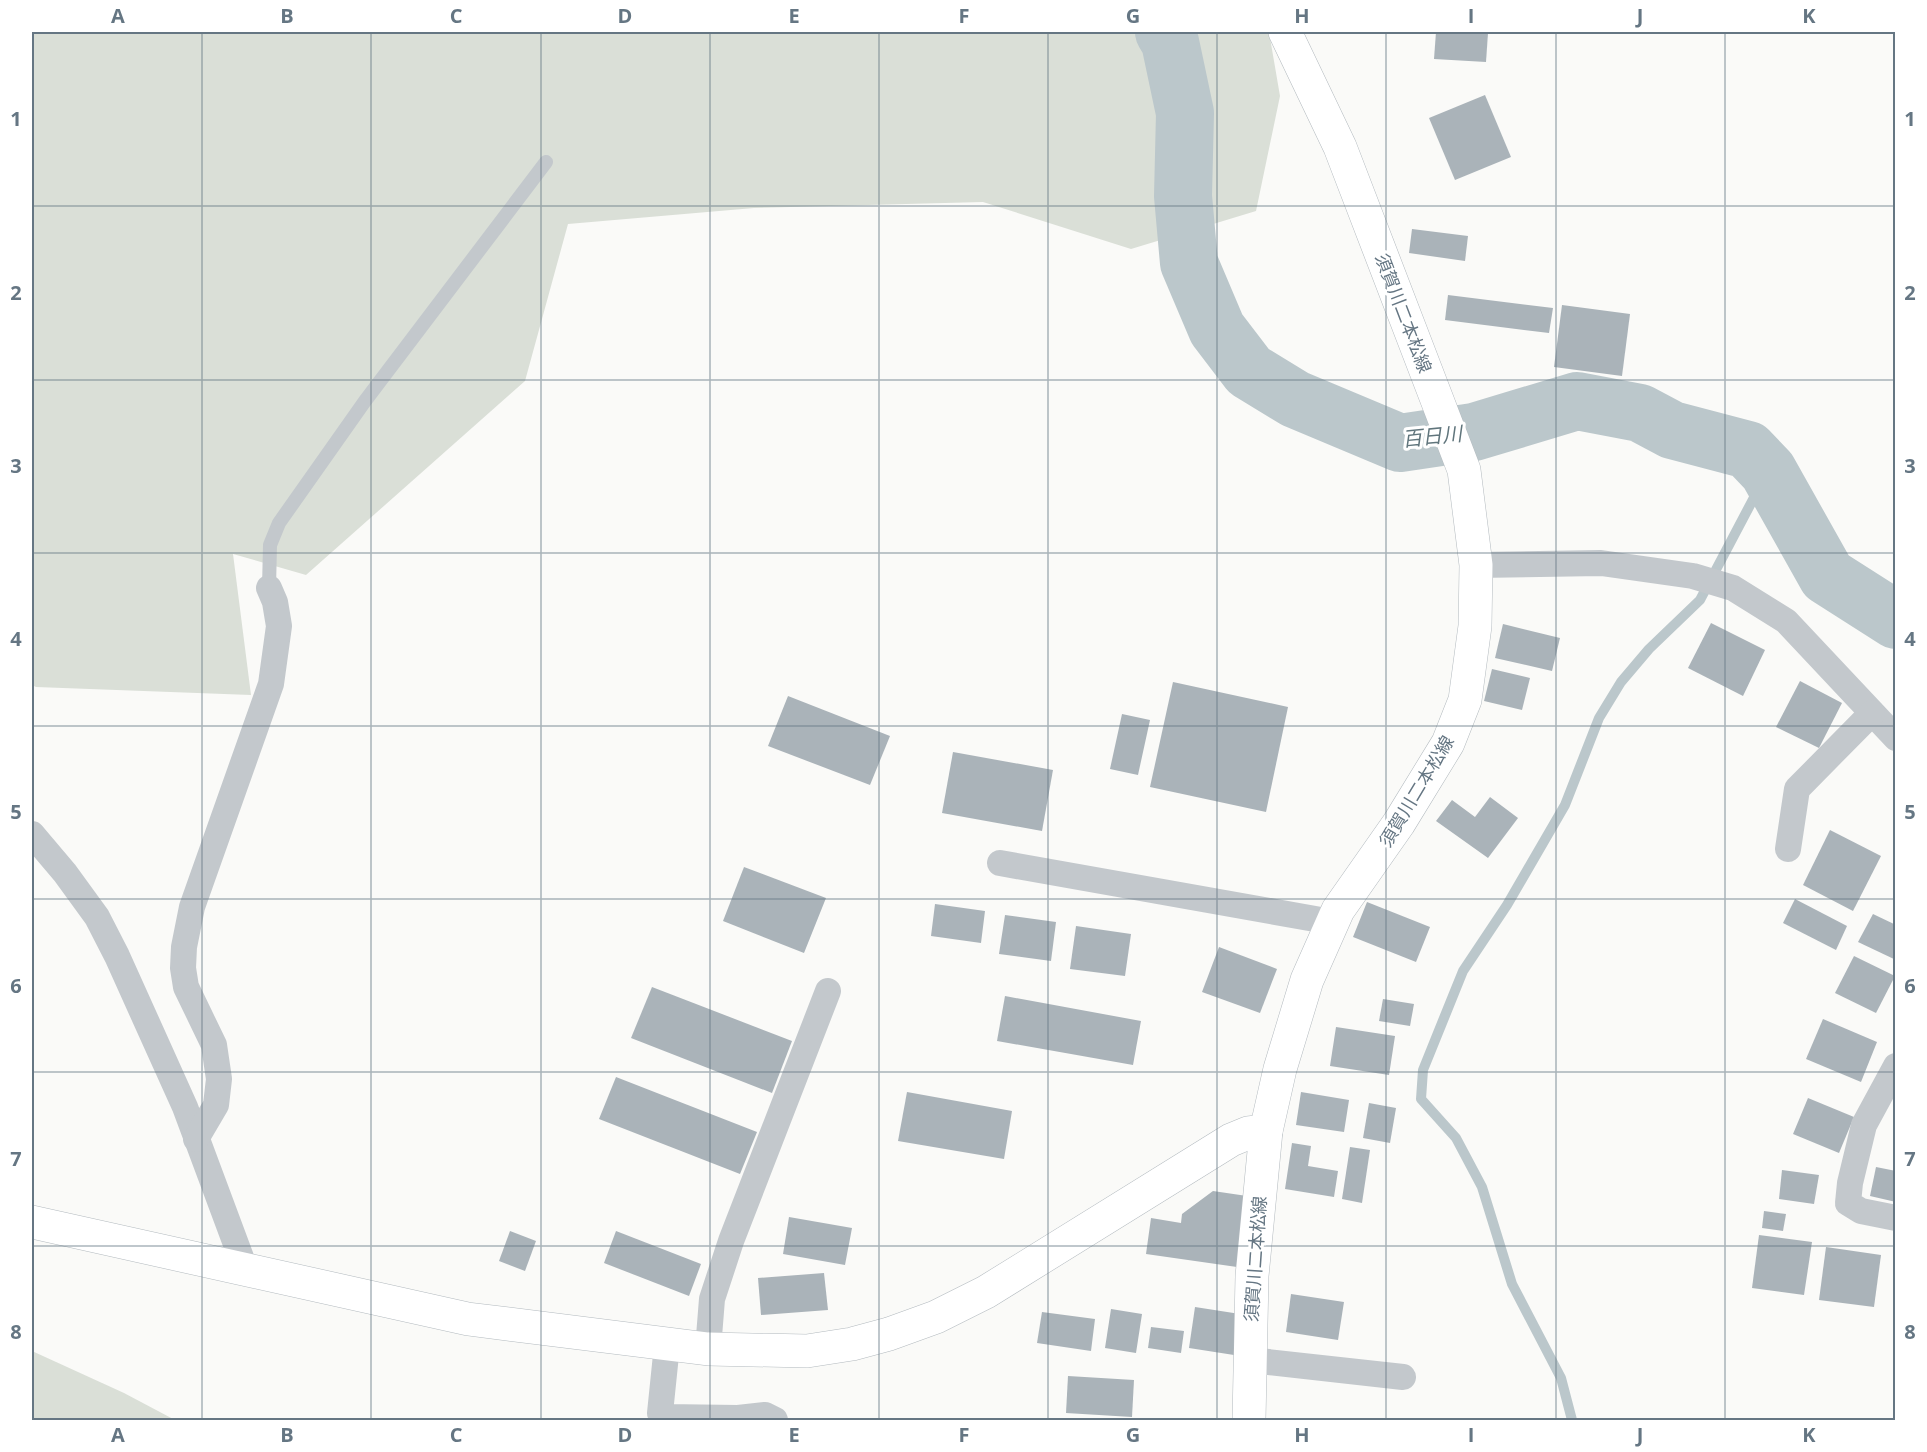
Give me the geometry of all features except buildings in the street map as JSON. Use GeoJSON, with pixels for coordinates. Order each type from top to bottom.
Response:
{"type":"FeatureCollection","features":[{"type":"Feature","properties":{"kind":"main road","name":"須賀川二本松線"},"geometry":{"type":"LineString","coordinates":[[1249,1420],[1252,1276],[1266,1131],[1280,1069],[1307,980],[1338,910],[1399,823],[1442,753],[1466,700],[1475,627],[1476,565],[1464,470],[1340,147],[1285,32]]}},
{"type":"Feature","properties":{"kind":"main road"},"geometry":{"type":"LineString","coordinates":[[32,1222],[468,1319],[708,1349],[761,1351],[818,1349],[871,1339],[936,1317],[986,1292],[1231,1140],[1248,1133],[1266,1131]]}},
{"type":"Feature","properties":{"kind":"street"},"geometry":{"type":"LineString","coordinates":[[1476,565],[1601,563],[1692,576],[1733,588],[1786,621],[1896,738]]}},
{"type":"Feature","properties":{"kind":"street"},"geometry":{"type":"LineString","coordinates":[[196,1139],[216,1105],[219,1079],[214,1045],[186,987],[183,968],[184,947],[192,907],[271,684],[279,626],[275,602],[269,588]]}},
{"type":"Feature","properties":{"kind":"street"},"geometry":{"type":"LineString","coordinates":[[1788,849],[1797,789],[1872,713]]}},
{"type":"Feature","properties":{"kind":"street"},"geometry":{"type":"LineString","coordinates":[[32,834],[65,873],[97,917],[122,967],[184,1107],[246,1270]]}},
{"type":"Feature","properties":{"kind":"street"},"geometry":{"type":"LineString","coordinates":[[1000,863],[1332,922]]}},
{"type":"Feature","properties":{"kind":"street"},"geometry":{"type":"LineString","coordinates":[[708,1349],[712,1299],[731,1241],[828,991]]}},
{"type":"Feature","properties":{"kind":"street"},"geometry":{"type":"LineString","coordinates":[[1896,1065],[1864,1125],[1850,1182],[1848,1203],[1861,1210],[1896,1218]]}},
{"type":"Feature","properties":{"kind":"street"},"geometry":{"type":"LineString","coordinates":[[667,1345],[660,1413],[665,1417],[738,1418],[765,1415],[775,1420]]}},
{"type":"Feature","properties":{"kind":"street"},"geometry":{"type":"LineString","coordinates":[[1250,1360],[1403,1377]]}},
{"type":"Feature","properties":{"kind":"lane"},"geometry":{"type":"LineString","coordinates":[[269,588],[270,545],[279,523],[365,401],[546,162]]}},
{"type":"Feature","properties":{"kind":"shaded area"},"geometry":{"type":"Polygon","coordinates":[[[32,32],[1269,32],[1280,96],[1256,211],[1131,249],[983,202],[754,208],[568,224],[525,381],[306,575],[233,554],[251,695],[36,687],[32,685],[32,32]]]}},
{"type":"Feature","properties":{"kind":"shaded area"},"geometry":{"type":"Polygon","coordinates":[[[32,1351],[124,1393],[175,1420],[32,1420],[32,1351]]]}},
{"type":"Feature","properties":{"kind":"waterway","name":"百日川"},"geometry":{"type":"LineString","coordinates":[[1164,32],[1170,42],[1185,113],[1183,196],[1189,263],[1217,329],[1249,371],[1295,399],[1400,443],[1474,432],[1577,401],[1640,413],[1672,430],[1748,450],[1768,471],[1827,576],[1896,620]]}},
{"type":"Feature","properties":{"kind":"waterway"},"geometry":{"type":"LineString","coordinates":[[1572,1420],[1561,1378],[1512,1284],[1482,1187],[1456,1138],[1421,1099],[1423,1070],[1463,971],[1507,905],[1565,805],[1599,718],[1621,682],[1649,649],[1700,600],[1768,471]]}}]}
